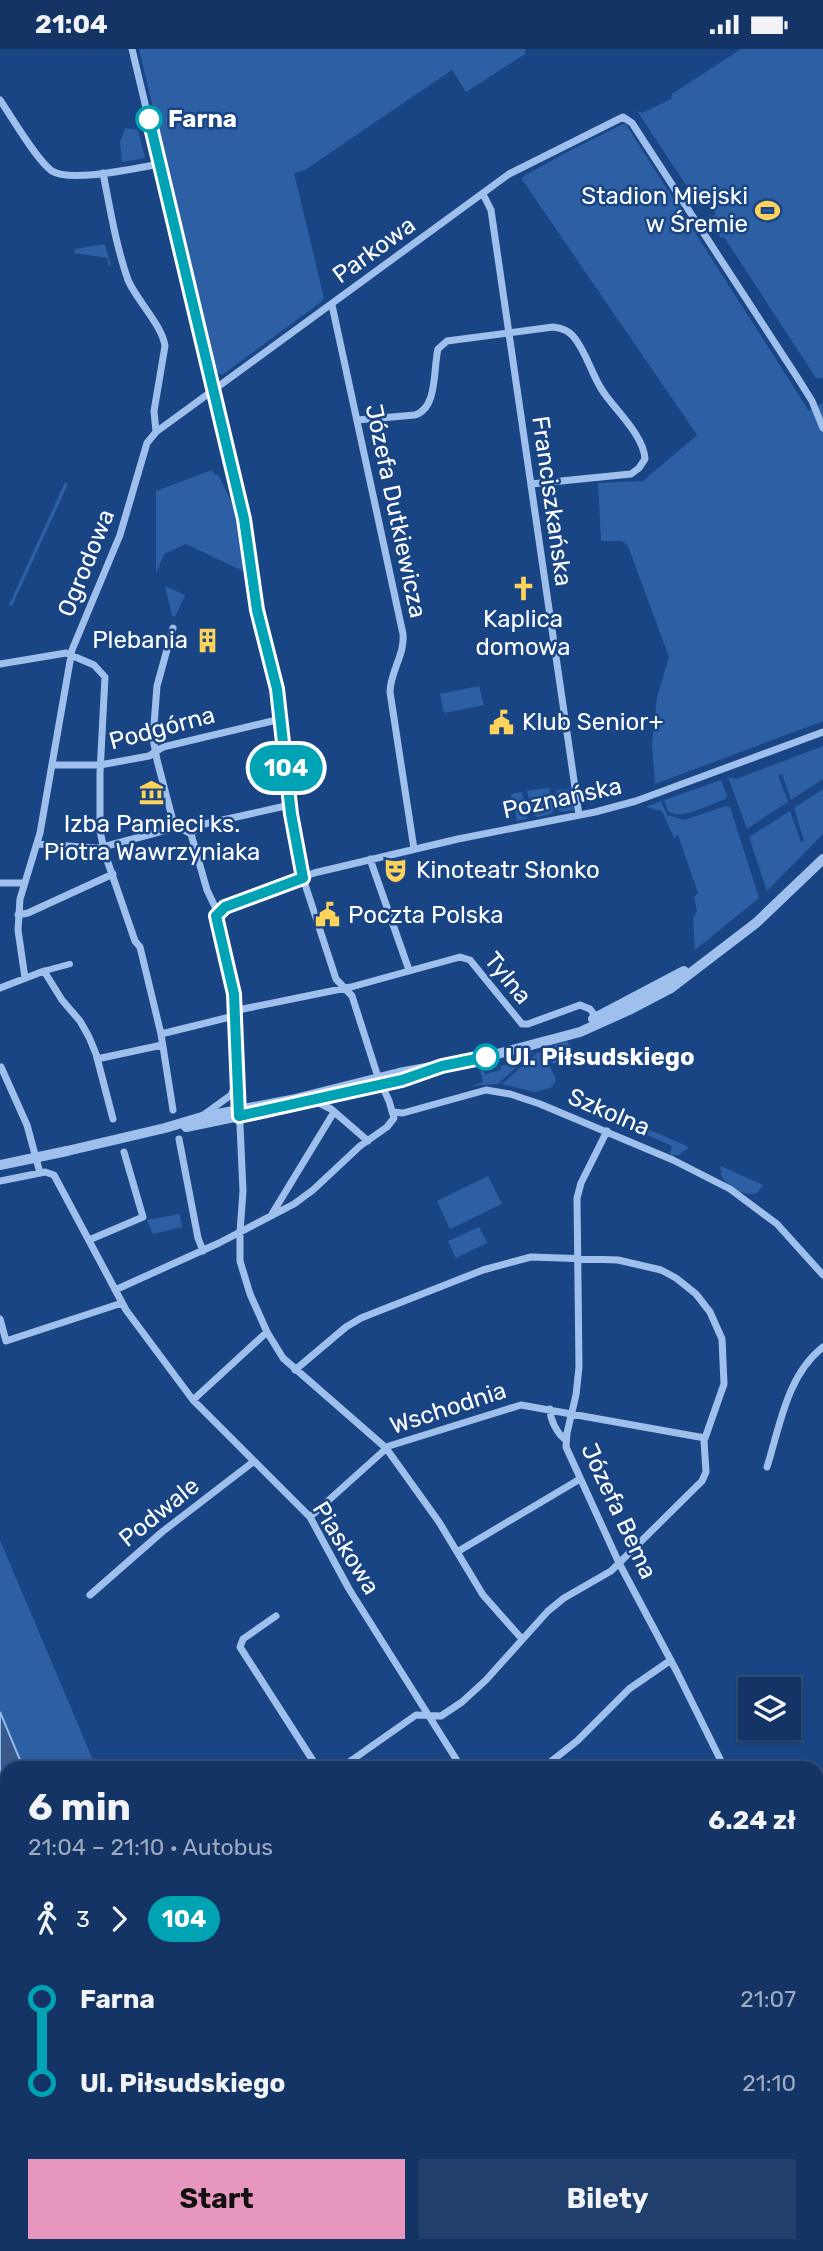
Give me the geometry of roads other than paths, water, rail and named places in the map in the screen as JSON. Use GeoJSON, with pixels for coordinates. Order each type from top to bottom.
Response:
{"type":"FeatureCollection","features":[{"type":"Feature","properties":{"kind":"street"},"geometry":{"type":"LineString","coordinates":[[115,1290],[203,1251],[308,1194],[390,1125],[394,1118],[379,1082],[352,996],[336,979],[303,878],[290,804],[276,684],[257,610],[244,519],[132,49]]}},
{"type":"Feature","properties":{"kind":"street"},"geometry":{"type":"LineString","coordinates":[[0,100],[51,170],[62,174],[103,173],[159,163]]}},
{"type":"Feature","properties":{"kind":"street","name":"Parkowa"},"geometry":{"type":"LineString","coordinates":[[156,432],[527,163],[617,118],[626,117],[797,377],[812,401],[823,428]]}},
{"type":"Feature","properties":{"kind":"street","name":"Ogrodowa"},"geometry":{"type":"LineString","coordinates":[[25,978],[18,915],[24,883],[37,844],[71,654],[120,535],[148,443],[156,432],[154,416],[165,343],[128,278],[103,173]]}},
{"type":"Feature","properties":{"kind":"street","name":"Franciszkańska"},"geometry":{"type":"LineString","coordinates":[[483,194],[490,206],[579,815]]}},
{"type":"Feature","properties":{"kind":"street","name":"Józefa Dutkiewicza"},"geometry":{"type":"LineString","coordinates":[[332,305],[403,634],[402,649],[391,680],[390,692],[414,849]]}},
{"type":"Feature","properties":{"kind":"street"},"geometry":{"type":"LineString","coordinates":[[357,420],[421,414],[429,403],[440,345],[450,341],[553,327],[570,333],[601,389],[618,409],[644,452],[642,465],[631,474],[531,484]]}},
{"type":"Feature","properties":{"kind":"street"},"geometry":{"type":"LineString","coordinates":[[173,628],[156,691],[153,732],[155,752],[173,821],[191,834],[207,890],[218,913],[216,922],[234,994],[243,1191],[240,1232],[243,1277],[279,1353],[386,1448],[439,1522],[484,1595],[522,1639]]}},
{"type":"Feature","properties":{"kind":"street"},"geometry":{"type":"LineString","coordinates":[[0,664],[63,653],[71,654],[97,668],[106,679],[99,812],[103,847],[135,941],[140,947],[161,1034],[173,1110]]}},
{"type":"Feature","properties":{"kind":"street","name":"Podgórna"},"geometry":{"type":"LineString","coordinates":[[52,765],[100,765],[149,755],[163,747],[221,731],[281,719]]}},
{"type":"Feature","properties":{"kind":"street","name":"Poznańska"},"geometry":{"type":"LineString","coordinates":[[218,913],[225,907],[314,873],[636,801],[823,732]]}},
{"type":"Feature","properties":{"kind":"street"},"geometry":{"type":"LineString","coordinates":[[191,834],[200,825],[290,804]]}},
{"type":"Feature","properties":{"kind":"street"},"geometry":{"type":"LineString","coordinates":[[37,844],[94,849],[178,827]]}},
{"type":"Feature","properties":{"kind":"street"},"geometry":{"type":"LineString","coordinates":[[370,859],[409,970]]}},
{"type":"Feature","properties":{"kind":"street"},"geometry":{"type":"LineString","coordinates":[[0,1165],[165,1128],[202,1117],[313,1100],[580,1032],[671,988],[772,909],[823,859]]}},
{"type":"Feature","properties":{"kind":"street"},"geometry":{"type":"LineString","coordinates":[[18,915],[28,913],[113,874]]}},
{"type":"Feature","properties":{"kind":"street"},"geometry":{"type":"LineString","coordinates":[[0,883],[24,883]]}},
{"type":"Feature","properties":{"kind":"street"},"geometry":{"type":"LineString","coordinates":[[536,1043],[596,1017],[723,949]]}},
{"type":"Feature","properties":{"kind":"street","name":"Tylna"},"geometry":{"type":"LineString","coordinates":[[161,1034],[235,1015],[243,1009],[344,988],[451,958],[464,957],[470,960],[522,1024],[580,1005],[590,1009],[596,1017]]}},
{"type":"Feature","properties":{"kind":"street"},"geometry":{"type":"LineString","coordinates":[[0,988],[70,964]]}},
{"type":"Feature","properties":{"kind":"street"},"geometry":{"type":"LineString","coordinates":[[44,971],[82,1025],[97,1059],[113,1119]]}},
{"type":"Feature","properties":{"kind":"street"},"geometry":{"type":"LineString","coordinates":[[97,1059],[162,1045]]}},
{"type":"Feature","properties":{"kind":"street"},"geometry":{"type":"LineString","coordinates":[[0,1181],[40,1173],[30,1133],[1,1067]]}},
{"type":"Feature","properties":{"kind":"street"},"geometry":{"type":"LineString","coordinates":[[202,1117],[231,1095],[237,1081]]}},
{"type":"Feature","properties":{"kind":"street"},"geometry":{"type":"LineString","coordinates":[[165,1128],[188,1127],[281,1102],[379,1082]]}},
{"type":"Feature","properties":{"kind":"street","name":"Szkolna"},"geometry":{"type":"LineString","coordinates":[[393,1112],[403,1113],[470,1093],[491,1090],[533,1101],[710,1178],[750,1202],[782,1229],[823,1275]]}},
{"type":"Feature","properties":{"kind":"street"},"geometry":{"type":"LineString","coordinates":[[313,1100],[334,1112],[368,1141]]}},
{"type":"Feature","properties":{"kind":"street"},"geometry":{"type":"LineString","coordinates":[[271,1215],[334,1112]]}},
{"type":"Feature","properties":{"kind":"street","name":"Józefa Bema"},"geometry":{"type":"LineString","coordinates":[[607,1132],[578,1193],[579,1367],[566,1440],[567,1451],[619,1563],[721,1761]]}},
{"type":"Feature","properties":{"kind":"street"},"geometry":{"type":"LineString","coordinates":[[179,1139],[198,1238],[203,1251]]}},
{"type":"Feature","properties":{"kind":"street"},"geometry":{"type":"LineString","coordinates":[[88,1238],[143,1217],[124,1152]]}},
{"type":"Feature","properties":{"kind":"street","name":"Piaskowa"},"geometry":{"type":"LineString","coordinates":[[40,1173],[48,1172],[54,1175],[122,1303],[193,1400],[310,1517],[338,1571],[457,1761]]}},
{"type":"Feature","properties":{"kind":"street"},"geometry":{"type":"LineString","coordinates":[[295,1370],[356,1321],[475,1273],[531,1257],[627,1261],[661,1270],[690,1288],[706,1306],[720,1332],[725,1370],[723,1391],[703,1447],[706,1472],[704,1479],[619,1563],[554,1606],[486,1680],[462,1702],[441,1716],[414,1717],[351,1761]]}},
{"type":"Feature","properties":{"kind":"street"},"geometry":{"type":"LineString","coordinates":[[0,1319],[6,1342],[122,1303]]}},
{"type":"Feature","properties":{"kind":"street"},"geometry":{"type":"LineString","coordinates":[[193,1400],[267,1332]]}},
{"type":"Feature","properties":{"kind":"street"},"geometry":{"type":"LineString","coordinates":[[767,1467],[794,1382],[810,1358],[823,1347]]}},
{"type":"Feature","properties":{"kind":"street","name":"Wschodnia"},"geometry":{"type":"LineString","coordinates":[[310,1517],[386,1448],[411,1437],[517,1406],[550,1409],[705,1438]]}},
{"type":"Feature","properties":{"kind":"street"},"geometry":{"type":"LineString","coordinates":[[550,1409],[554,1424],[566,1440]]}},
{"type":"Feature","properties":{"kind":"street","name":"Podwale"},"geometry":{"type":"LineString","coordinates":[[90,1595],[170,1525],[253,1462]]}},
{"type":"Feature","properties":{"kind":"street"},"geometry":{"type":"LineString","coordinates":[[457,1552],[580,1479]]}},
{"type":"Feature","properties":{"kind":"street"},"geometry":{"type":"LineString","coordinates":[[276,1616],[243,1639],[240,1647],[313,1761]]}},
{"type":"Feature","properties":{"kind":"street"},"geometry":{"type":"LineString","coordinates":[[552,1761],[577,1741],[629,1689],[671,1660]]}},
{"type":"Feature","properties":{"kind":"place","name":"Farna"},"geometry":{"type":"Point","coordinates":[149,119]}},
{"type":"Feature","properties":{"kind":"place","name":"Stadion Miejski w Śremie"},"geometry":{"type":"Point","coordinates":[768,210]}},
{"type":"Feature","properties":{"kind":"place","name":"Kaplica domowa"},"geometry":{"type":"Point","coordinates":[523,588]}},
{"type":"Feature","properties":{"kind":"place","name":"Plebania"},"geometry":{"type":"Point","coordinates":[208,640]}},
{"type":"Feature","properties":{"kind":"place","name":"Klub Senior+"},"geometry":{"type":"Point","coordinates":[502,722]}},
{"type":"Feature","properties":{"kind":"place","name":"Izba Pamieci ks. Piotra Wawrzyniaka"},"geometry":{"type":"Point","coordinates":[152,793]}},
{"type":"Feature","properties":{"kind":"place","name":"Kinoteatr Słonko"},"geometry":{"type":"Point","coordinates":[396,870]}},
{"type":"Feature","properties":{"kind":"place","name":"Poczta Polska"},"geometry":{"type":"Point","coordinates":[328,915]}},
{"type":"Feature","properties":{"kind":"place","name":"Ul. Piłsudskiego"},"geometry":{"type":"Point","coordinates":[486,1057]}}]}
